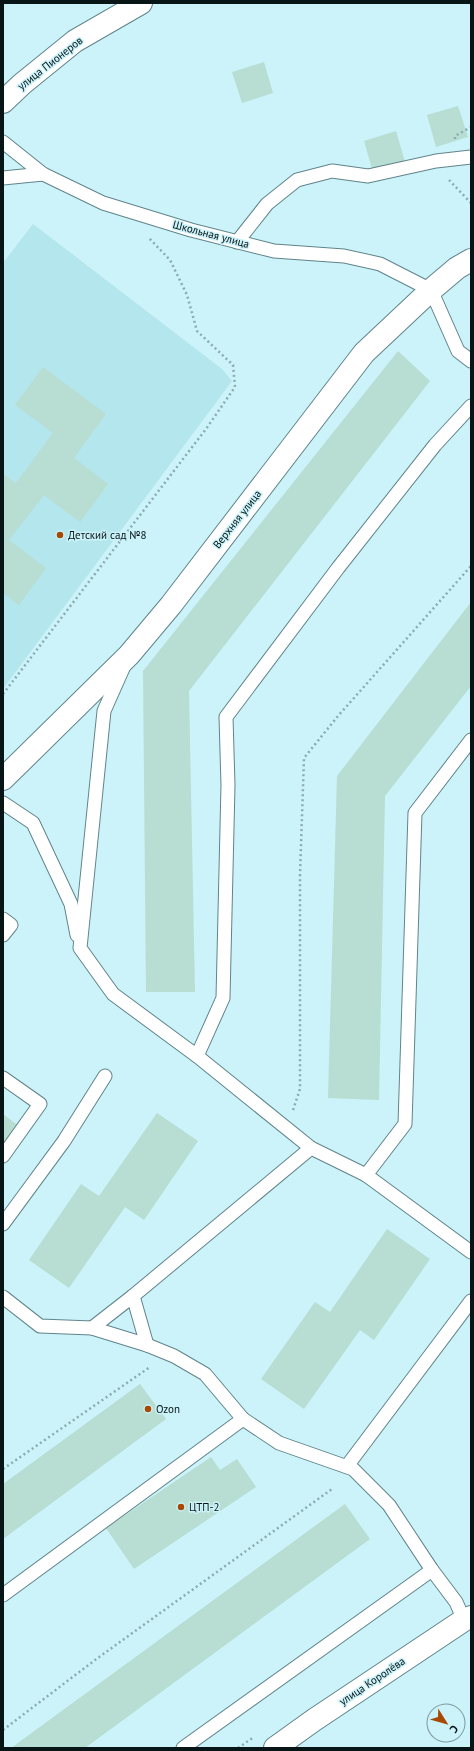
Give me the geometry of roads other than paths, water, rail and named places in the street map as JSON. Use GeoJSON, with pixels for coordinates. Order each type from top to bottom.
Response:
{"type":"FeatureCollection","features":[{"type":"Feature","properties":{"kind":"street","name":"улица Пионеров"},"geometry":{"type":"LineString","coordinates":[[3,102],[22,84],[75,41],[141,3]]}},
{"type":"Feature","properties":{"kind":"street","name":"Верхняя улица"},"geometry":{"type":"LineString","coordinates":[[3,779],[129,655],[171,605],[364,354],[431,290],[457,268],[471,260]]}},
{"type":"Feature","properties":{"kind":"street","name":"улица Королёва"},"geometry":{"type":"LineString","coordinates":[[275,1748],[314,1720],[468,1619]]}},
{"type":"Feature","properties":{"kind":"lane","name":"Школьная улица"},"geometry":{"type":"LineString","coordinates":[[3,142],[43,174],[103,203],[191,230],[274,251],[344,256],[380,264],[431,290]]}},
{"type":"Feature","properties":{"kind":"lane"},"geometry":{"type":"LineString","coordinates":[[237,242],[267,204],[297,180],[332,171],[368,176],[436,162],[471,157]]}},
{"type":"Feature","properties":{"kind":"lane"},"geometry":{"type":"LineString","coordinates":[[3,178],[43,174]]}},
{"type":"Feature","properties":{"kind":"lane"},"geometry":{"type":"LineString","coordinates":[[431,290],[458,351],[471,362]]}},
{"type":"Feature","properties":{"kind":"lane"},"geometry":{"type":"LineString","coordinates":[[196,1056],[223,998],[228,785],[226,717],[342,562],[435,445],[471,406]]}},
{"type":"Feature","properties":{"kind":"lane"},"geometry":{"type":"LineString","coordinates":[[80,948],[104,711],[129,655]]}},
{"type":"Feature","properties":{"kind":"lane"},"geometry":{"type":"LineString","coordinates":[[366,1175],[406,1124],[415,813],[471,740]]}},
{"type":"Feature","properties":{"kind":"lane"},"geometry":{"type":"LineString","coordinates":[[3,803],[32,823],[71,904],[80,948],[114,994],[287,1127],[311,1148],[366,1175],[471,1252]]}},
{"type":"Feature","properties":{"kind":"lane"},"geometry":{"type":"LineString","coordinates":[[3,919],[11,925],[3,935]]}},
{"type":"Feature","properties":{"kind":"lane"},"geometry":{"type":"LineString","coordinates":[[3,1224],[64,1141],[105,1076]]}},
{"type":"Feature","properties":{"kind":"lane"},"geometry":{"type":"LineString","coordinates":[[3,1078],[40,1104],[3,1156]]}},
{"type":"Feature","properties":{"kind":"lane"},"geometry":{"type":"LineString","coordinates":[[92,1328],[133,1296],[311,1148]]}},
{"type":"Feature","properties":{"kind":"lane"},"geometry":{"type":"LineString","coordinates":[[133,1296],[147,1345]]}},
{"type":"Feature","properties":{"kind":"lane"},"geometry":{"type":"LineString","coordinates":[[348,1466],[471,1301]]}},
{"type":"Feature","properties":{"kind":"lane"},"geometry":{"type":"LineString","coordinates":[[5,1302],[40,1326],[92,1328],[147,1345],[169,1354],[205,1374],[243,1419],[279,1443],[348,1466],[389,1505],[432,1570],[468,1619]]}},
{"type":"Feature","properties":{"kind":"lane"},"geometry":{"type":"LineString","coordinates":[[3,1595],[243,1419]]}},
{"type":"Feature","properties":{"kind":"lane"},"geometry":{"type":"LineString","coordinates":[[183,1748],[432,1570]]}},
{"type":"Feature","properties":{"kind":"place","name":"Детский сад №8"},"geometry":{"type":"Point","coordinates":[60,535]}},
{"type":"Feature","properties":{"kind":"place","name":"Ozon"},"geometry":{"type":"Point","coordinates":[148,1409]}},
{"type":"Feature","properties":{"kind":"place","name":"ЦТП-2"},"geometry":{"type":"Point","coordinates":[181,1507]}}]}
